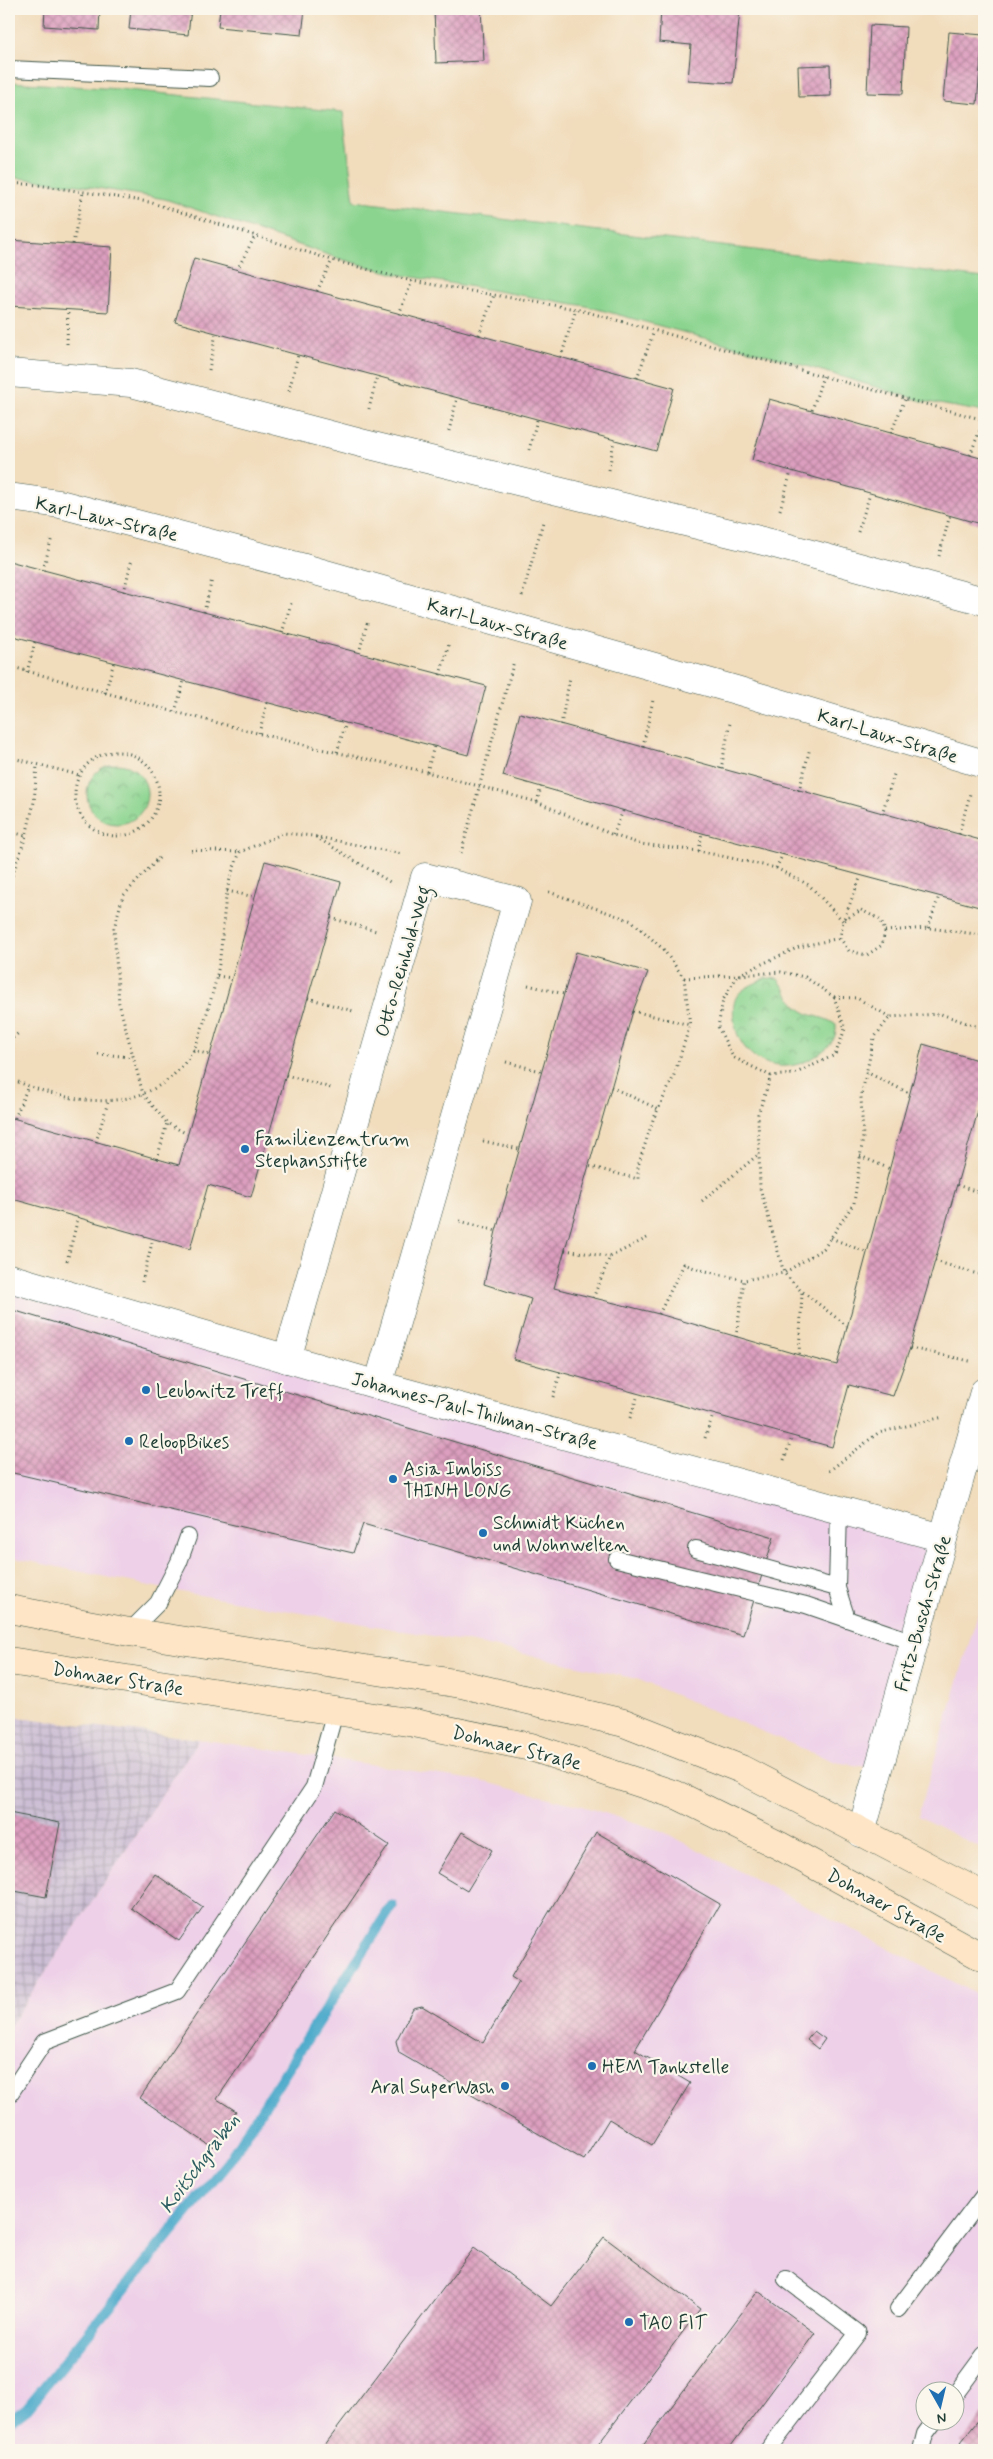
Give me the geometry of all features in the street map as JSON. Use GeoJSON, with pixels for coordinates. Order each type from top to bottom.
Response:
{"type":"FeatureCollection","features":[{"type":"Feature","properties":{"kind":"main road"},"geometry":{"type":"LineString","coordinates":[[9,1609],[129,1632],[461,1684],[624,1723],[742,1769],[984,1896]]}},
{"type":"Feature","properties":{"kind":"main road","name":"Dohnaer Straße"},"geometry":{"type":"LineString","coordinates":[[9,1661],[414,1724],[531,1747],[679,1796],[780,1846],[984,1958]]}},
{"type":"Feature","properties":{"kind":"street"},"geometry":{"type":"LineString","coordinates":[[9,373],[131,383],[551,491],[771,543],[984,601]]}},
{"type":"Feature","properties":{"kind":"street","name":"Karl-Laux-Straße"},"geometry":{"type":"LineString","coordinates":[[9,497],[60,504],[220,545],[736,690],[982,763]]}},
{"type":"Feature","properties":{"kind":"street","name":"Otto-Reinhold-Weg"},"geometry":{"type":"LineString","coordinates":[[287,1359],[422,888],[453,885],[517,901]]}},
{"type":"Feature","properties":{"kind":"street"},"geometry":{"type":"LineString","coordinates":[[378,1385],[517,901]]}},
{"type":"Feature","properties":{"kind":"street","name":"Johannes-Paul-Thilman-Straße"},"geometry":{"type":"LineString","coordinates":[[9,1278],[378,1385],[794,1496],[943,1538]]}},
{"type":"Feature","properties":{"kind":"street","name":"Fritz-Busch-Straße"},"geometry":{"type":"LineString","coordinates":[[861,1833],[943,1538],[977,1448],[982,1400]]}},
{"type":"Feature","properties":{"kind":"lane"},"geometry":{"type":"LineString","coordinates":[[9,69],[210,78]]}},
{"type":"Feature","properties":{"kind":"lane"},"geometry":{"type":"LineString","coordinates":[[839,1509],[837,1588],[847,1619]]}},
{"type":"Feature","properties":{"kind":"lane"},"geometry":{"type":"LineString","coordinates":[[129,1632],[158,1603],[179,1562],[188,1537]]}},
{"type":"Feature","properties":{"kind":"lane"},"geometry":{"type":"LineString","coordinates":[[696,1549],[837,1588]]}},
{"type":"Feature","properties":{"kind":"lane"},"geometry":{"type":"LineString","coordinates":[[617,1559],[806,1605],[914,1642]]}},
{"type":"Feature","properties":{"kind":"lane"},"geometry":{"type":"LineString","coordinates":[[9,2095],[44,2042],[177,1991],[314,1788],[334,1712]]}},
{"type":"Feature","properties":{"kind":"lane"},"geometry":{"type":"LineString","coordinates":[[898,2309],[984,2195]]}},
{"type":"Feature","properties":{"kind":"lane"},"geometry":{"type":"LineString","coordinates":[[768,2450],[858,2333],[786,2279]]}},
{"type":"Feature","properties":{"kind":"lane"},"geometry":{"type":"LineString","coordinates":[[964,2382],[984,2355]]}},
{"type":"Feature","properties":{"kind":"lane"},"geometry":{"type":"LineString","coordinates":[[921,2450],[926,2432]]}},
{"type":"Feature","properties":{"kind":"path"},"geometry":{"type":"LineString","coordinates":[[9,184],[38,184],[148,202],[332,260],[412,281],[576,309],[984,420],[970,455]]}},
{"type":"Feature","properties":{"kind":"path"},"geometry":{"type":"LineString","coordinates":[[73,244],[83,192]]}},
{"type":"Feature","properties":{"kind":"path"},"geometry":{"type":"LineString","coordinates":[[237,270],[255,236]]}},
{"type":"Feature","properties":{"kind":"path"},"geometry":{"type":"LineString","coordinates":[[317,291],[332,260]]}},
{"type":"Feature","properties":{"kind":"path"},"geometry":{"type":"LineString","coordinates":[[399,314],[412,281]]}},
{"type":"Feature","properties":{"kind":"path"},"geometry":{"type":"LineString","coordinates":[[479,335],[494,295]]}},
{"type":"Feature","properties":{"kind":"path"},"geometry":{"type":"LineString","coordinates":[[561,357],[576,309]]}},
{"type":"Feature","properties":{"kind":"path"},"geometry":{"type":"LineString","coordinates":[[637,378],[654,331]]}},
{"type":"Feature","properties":{"kind":"path"},"geometry":{"type":"LineString","coordinates":[[812,410],[823,376]]}},
{"type":"Feature","properties":{"kind":"path"},"geometry":{"type":"LineString","coordinates":[[891,433],[905,399]]}},
{"type":"Feature","properties":{"kind":"path"},"geometry":{"type":"LineString","coordinates":[[771,543],[791,472]]}},
{"type":"Feature","properties":{"kind":"path"},"geometry":{"type":"LineString","coordinates":[[453,885],[551,491]]}},
{"type":"Feature","properties":{"kind":"path"},"geometry":{"type":"LineString","coordinates":[[849,563],[870,494]]}},
{"type":"Feature","properties":{"kind":"path"},"geometry":{"type":"LineString","coordinates":[[931,586],[950,515]]}},
{"type":"Feature","properties":{"kind":"path"},"geometry":{"type":"LineString","coordinates":[[358,653],[365,629]]}},
{"type":"Feature","properties":{"kind":"path"},"geometry":{"type":"LineString","coordinates":[[27,672],[35,642]]}},
{"type":"Feature","properties":{"kind":"path"},"geometry":{"type":"LineString","coordinates":[[561,725],[575,645]]}},
{"type":"Feature","properties":{"kind":"path"},"geometry":{"type":"LineString","coordinates":[[440,674],[446,655]]}},
{"type":"Feature","properties":{"kind":"path"},"geometry":{"type":"LineString","coordinates":[[105,694],[114,662]]}},
{"type":"Feature","properties":{"kind":"path"},"geometry":{"type":"LineString","coordinates":[[9,666],[105,694],[337,752],[427,772],[537,802],[640,844],[699,851],[776,868],[809,884],[843,921]]}},
{"type":"Feature","properties":{"kind":"path"},"geometry":{"type":"LineString","coordinates":[[643,746],[659,669]]}},
{"type":"Feature","properties":{"kind":"path"},"geometry":{"type":"LineString","coordinates":[[175,712],[184,681]]}},
{"type":"Feature","properties":{"kind":"path"},"geometry":{"type":"LineString","coordinates":[[721,770],[736,690]]}},
{"type":"Feature","properties":{"kind":"path"},"geometry":{"type":"LineString","coordinates":[[259,733],[267,703]]}},
{"type":"Feature","properties":{"kind":"path"},"geometry":{"type":"LineString","coordinates":[[799,791],[818,714]]}},
{"type":"Feature","properties":{"kind":"path"},"geometry":{"type":"LineString","coordinates":[[337,752],[346,723]]}},
{"type":"Feature","properties":{"kind":"path"},"geometry":{"type":"LineString","coordinates":[[882,814],[904,739]]}},
{"type":"Feature","properties":{"kind":"path"},"geometry":{"type":"LineString","coordinates":[[427,772],[434,746]]}},
{"type":"Feature","properties":{"kind":"path"},"geometry":{"type":"LineString","coordinates":[[109,752],[123,752],[139,758],[155,775],[159,793],[156,810],[144,827],[132,834],[119,836],[104,834],[93,829],[81,816],[76,805],[74,792],[79,774],[92,760],[109,752]]}},
{"type":"Feature","properties":{"kind":"path"},"geometry":{"type":"LineString","coordinates":[[9,757],[79,774]]}},
{"type":"Feature","properties":{"kind":"path"},"geometry":{"type":"LineString","coordinates":[[959,834],[982,763]]}},
{"type":"Feature","properties":{"kind":"path"},"geometry":{"type":"LineString","coordinates":[[9,885],[26,836],[34,802],[37,764]]}},
{"type":"Feature","properties":{"kind":"path"},"geometry":{"type":"LineString","coordinates":[[537,802],[541,787]]}},
{"type":"Feature","properties":{"kind":"path"},"geometry":{"type":"LineString","coordinates":[[614,835],[623,811]]}},
{"type":"Feature","properties":{"kind":"path"},"geometry":{"type":"LineString","coordinates":[[9,831],[26,836]]}},
{"type":"Feature","properties":{"kind":"path"},"geometry":{"type":"LineString","coordinates":[[191,850],[240,852],[284,833],[313,836],[407,855],[422,888]]}},
{"type":"Feature","properties":{"kind":"path"},"geometry":{"type":"LineString","coordinates":[[699,851],[702,833]]}},
{"type":"Feature","properties":{"kind":"path"},"geometry":{"type":"LineString","coordinates":[[313,836],[422,888]]}},
{"type":"Feature","properties":{"kind":"path"},"geometry":{"type":"LineString","coordinates":[[9,1078],[60,1096],[108,1102],[143,1094],[172,1077],[194,1050],[217,976],[224,930],[227,891],[240,852]]}},
{"type":"Feature","properties":{"kind":"path"},"geometry":{"type":"LineString","coordinates":[[776,868],[782,854]]}},
{"type":"Feature","properties":{"kind":"path"},"geometry":{"type":"LineString","coordinates":[[155,860],[159,858],[123,896],[114,928],[119,1003],[143,1094],[166,1123],[187,1134]]}},
{"type":"Feature","properties":{"kind":"path"},"geometry":{"type":"LineString","coordinates":[[843,921],[861,910],[881,920],[885,931],[882,945],[866,955],[849,951],[840,938],[843,921],[862,876]]}},
{"type":"Feature","properties":{"kind":"path"},"geometry":{"type":"LineString","coordinates":[[227,891],[255,897]]}},
{"type":"Feature","properties":{"kind":"path"},"geometry":{"type":"LineString","coordinates":[[517,901],[551,892],[632,922],[663,949],[684,978],[690,1025],[673,1078],[658,1108],[638,1166],[638,1179],[588,1166]]}},
{"type":"Feature","properties":{"kind":"path"},"geometry":{"type":"LineString","coordinates":[[928,928],[939,896]]}},
{"type":"Feature","properties":{"kind":"path"},"geometry":{"type":"LineString","coordinates":[[331,918],[407,941]]}},
{"type":"Feature","properties":{"kind":"path"},"geometry":{"type":"LineString","coordinates":[[885,931],[928,928],[984,935]]}},
{"type":"Feature","properties":{"kind":"path"},"geometry":{"type":"LineString","coordinates":[[834,997],[846,1029],[834,1055],[794,1074],[771,1076],[733,1056],[718,1027],[723,1000],[738,975],[799,947],[840,938]]}},
{"type":"Feature","properties":{"kind":"path"},"geometry":{"type":"LineString","coordinates":[[684,978],[781,972],[805,977],[834,997],[857,998],[890,1017],[941,1014],[984,1029]]}},
{"type":"Feature","properties":{"kind":"path"},"geometry":{"type":"LineString","coordinates":[[217,976],[232,978]]}},
{"type":"Feature","properties":{"kind":"path"},"geometry":{"type":"LineString","coordinates":[[308,998],[384,1020]]}},
{"type":"Feature","properties":{"kind":"path"},"geometry":{"type":"LineString","coordinates":[[632,1011],[690,1025]]}},
{"type":"Feature","properties":{"kind":"path"},"geometry":{"type":"LineString","coordinates":[[659,1314],[684,1264],[744,1280],[784,1273],[824,1248],[854,1203],[863,1137],[861,1097],[874,1038],[890,1017]]}},
{"type":"Feature","properties":{"kind":"path"},"geometry":{"type":"LineString","coordinates":[[9,1041],[20,1032]]}},
{"type":"Feature","properties":{"kind":"path"},"geometry":{"type":"LineString","coordinates":[[194,1050],[210,1055]]}},
{"type":"Feature","properties":{"kind":"path"},"geometry":{"type":"LineString","coordinates":[[98,1054],[134,1058]]}},
{"type":"Feature","properties":{"kind":"path"},"geometry":{"type":"LineString","coordinates":[[866,1072],[911,1094]]}},
{"type":"Feature","properties":{"kind":"path"},"geometry":{"type":"LineString","coordinates":[[286,1075],[362,1098]]}},
{"type":"Feature","properties":{"kind":"path"},"geometry":{"type":"LineString","coordinates":[[771,1076],[758,1114],[760,1188],[784,1273],[802,1292],[847,1326]]}},
{"type":"Feature","properties":{"kind":"path"},"geometry":{"type":"LineString","coordinates":[[14,1118],[28,1086]]}},
{"type":"Feature","properties":{"kind":"path"},"geometry":{"type":"LineString","coordinates":[[611,1087],[658,1108]]}},
{"type":"Feature","properties":{"kind":"path"},"geometry":{"type":"LineString","coordinates":[[96,1142],[108,1102]]}},
{"type":"Feature","properties":{"kind":"path"},"geometry":{"type":"LineString","coordinates":[[978,1111],[984,1112]]}},
{"type":"Feature","properties":{"kind":"path"},"geometry":{"type":"LineString","coordinates":[[157,1159],[166,1123]]}},
{"type":"Feature","properties":{"kind":"path"},"geometry":{"type":"LineString","coordinates":[[702,1201],[759,1153]]}},
{"type":"Feature","properties":{"kind":"path"},"geometry":{"type":"LineString","coordinates":[[263,1154],[340,1176]]}},
{"type":"Feature","properties":{"kind":"path"},"geometry":{"type":"LineString","coordinates":[[860,1156],[890,1169]]}},
{"type":"Feature","properties":{"kind":"path"},"geometry":{"type":"LineString","coordinates":[[957,1185],[984,1194]]}},
{"type":"Feature","properties":{"kind":"path"},"geometry":{"type":"LineString","coordinates":[[70,1251],[78,1218]]}},
{"type":"Feature","properties":{"kind":"path"},"geometry":{"type":"LineString","coordinates":[[565,1250],[610,1257],[649,1236]]}},
{"type":"Feature","properties":{"kind":"path"},"geometry":{"type":"LineString","coordinates":[[831,1238],[868,1252]]}},
{"type":"Feature","properties":{"kind":"path"},"geometry":{"type":"LineString","coordinates":[[146,1268],[153,1239]]}},
{"type":"Feature","properties":{"kind":"path"},"geometry":{"type":"LineString","coordinates":[[593,1298],[610,1257]]}},
{"type":"Feature","properties":{"kind":"path"},"geometry":{"type":"LineString","coordinates":[[935,1261],[984,1276]]}},
{"type":"Feature","properties":{"kind":"path"},"geometry":{"type":"LineString","coordinates":[[736,1337],[744,1280]]}},
{"type":"Feature","properties":{"kind":"path"},"geometry":{"type":"LineString","coordinates":[[799,1355],[802,1292]]}},
{"type":"Feature","properties":{"kind":"path"},"geometry":{"type":"LineString","coordinates":[[910,1348],[958,1358]]}},
{"type":"Feature","properties":{"kind":"path"},"geometry":{"type":"LineString","coordinates":[[554,1396],[561,1371]]}},
{"type":"Feature","properties":{"kind":"path"},"geometry":{"type":"LineString","coordinates":[[629,1422],[638,1395]]}},
{"type":"Feature","properties":{"kind":"path"},"geometry":{"type":"LineString","coordinates":[[794,1496],[878,1434],[982,1400]]}},
{"type":"Feature","properties":{"kind":"path"},"geometry":{"type":"LineString","coordinates":[[707,1432],[713,1415]]}},
{"type":"Feature","properties":{"kind":"path"},"geometry":{"type":"LineString","coordinates":[[787,1450],[792,1437]]}},
{"type":"Feature","properties":{"kind":"shaded area"},"geometry":{"type":"Polygon","coordinates":[[[9,1278],[943,1538],[867,1767],[835,1762],[637,1679],[479,1644],[165,1589],[9,1557],[9,1278]]]}},
{"type":"Feature","properties":{"kind":"shaded area"},"geometry":{"type":"Polygon","coordinates":[[[984,1593],[984,1850],[918,1816],[984,1593]]]}},
{"type":"Feature","properties":{"kind":"shaded area"},"geometry":{"type":"Polygon","coordinates":[[[9,1716],[199,1739],[9,2027],[9,1716]]]}},
{"type":"Feature","properties":{"kind":"shaded area"},"geometry":{"type":"Polygon","coordinates":[[[199,1739],[481,1781],[582,1806],[662,1831],[984,1998],[984,2450],[9,2450],[9,2027],[199,1739]]]}},
{"type":"Feature","properties":{"kind":"green space"},"geometry":{"type":"Polygon","coordinates":[[[9,82],[119,89],[343,112],[354,201],[984,278],[984,412],[922,401],[786,360],[586,306],[395,274],[337,258],[165,199],[78,185],[9,177],[9,82]]]}},
{"type":"Feature","properties":{"kind":"green space"},"geometry":{"type":"Polygon","coordinates":[[[111,764],[123,764],[139,772],[145,782],[147,794],[145,806],[139,816],[123,824],[111,824],[95,816],[87,800],[87,788],[95,772],[111,764]]]}},
{"type":"Feature","properties":{"kind":"green space"},"geometry":{"type":"Polygon","coordinates":[[[766,978],[778,979],[792,1000],[803,1011],[836,1025],[834,1038],[830,1045],[806,1061],[792,1065],[779,1066],[766,1063],[754,1057],[745,1047],[738,1034],[733,1010],[737,996],[743,990],[766,978]]]}},
{"type":"Feature","properties":{"kind":"building"},"geometry":{"type":"Polygon","coordinates":[[[45,9],[100,9],[99,30],[44,26],[45,9]]]}},
{"type":"Feature","properties":{"kind":"building"},"geometry":{"type":"Polygon","coordinates":[[[131,9],[191,9],[188,35],[129,29],[131,9]]]}},
{"type":"Feature","properties":{"kind":"building"},"geometry":{"type":"Polygon","coordinates":[[[220,9],[305,9],[302,35],[218,27],[220,9]]]}},
{"type":"Feature","properties":{"kind":"building"},"geometry":{"type":"Polygon","coordinates":[[[434,9],[481,9],[484,61],[436,63],[434,9]]]}},
{"type":"Feature","properties":{"kind":"building"},"geometry":{"type":"Polygon","coordinates":[[[661,9],[740,9],[733,83],[688,80],[691,45],[659,42],[661,9]]]}},
{"type":"Feature","properties":{"kind":"building"},"geometry":{"type":"Polygon","coordinates":[[[870,25],[906,27],[903,94],[867,93],[870,25]]]}},
{"type":"Feature","properties":{"kind":"building"},"geometry":{"type":"Polygon","coordinates":[[[949,32],[983,35],[977,104],[943,101],[949,32]]]}},
{"type":"Feature","properties":{"kind":"building"},"geometry":{"type":"Polygon","coordinates":[[[830,65],[831,96],[799,97],[798,66],[830,65]]]}},
{"type":"Feature","properties":{"kind":"building"},"geometry":{"type":"Polygon","coordinates":[[[9,240],[112,247],[108,312],[9,306],[9,240]]]}},
{"type":"Feature","properties":{"kind":"building"},"geometry":{"type":"Polygon","coordinates":[[[194,258],[674,388],[656,451],[175,322],[194,258]]]}},
{"type":"Feature","properties":{"kind":"building"},"geometry":{"type":"Polygon","coordinates":[[[769,399],[984,459],[984,525],[752,460],[769,399]]]}},
{"type":"Feature","properties":{"kind":"building"},"geometry":{"type":"Polygon","coordinates":[[[9,561],[486,686],[468,755],[9,635],[9,561]]]}},
{"type":"Feature","properties":{"kind":"building"},"geometry":{"type":"Polygon","coordinates":[[[520,713],[984,841],[983,908],[702,833],[503,776],[520,713]]]}},
{"type":"Feature","properties":{"kind":"building"},"geometry":{"type":"Polygon","coordinates":[[[265,861],[341,882],[251,1197],[208,1185],[190,1249],[9,1198],[9,1117],[179,1165],[265,861]]]}},
{"type":"Feature","properties":{"kind":"building"},"geometry":{"type":"Polygon","coordinates":[[[576,952],[648,972],[633,1011],[554,1288],[659,1314],[799,1355],[837,1365],[923,1044],[984,1062],[984,1090],[910,1348],[893,1396],[849,1385],[832,1447],[513,1359],[531,1299],[484,1284],[496,1231],[576,952]]]}},
{"type":"Feature","properties":{"kind":"building","name":"Leubnitz Treff"},"geometry":{"type":"Polygon","coordinates":[[[9,1309],[774,1537],[743,1635],[363,1524],[353,1553],[9,1472],[9,1309]]]}},
{"type":"Feature","properties":{"kind":"building"},"geometry":{"type":"Polygon","coordinates":[[[335,1809],[389,1845],[217,2099],[236,2111],[212,2147],[140,2098],[335,1809]]]}},
{"type":"Feature","properties":{"kind":"building"},"geometry":{"type":"Polygon","coordinates":[[[9,1813],[60,1823],[46,1897],[9,1890],[9,1813]]]}},
{"type":"Feature","properties":{"kind":"building"},"geometry":{"type":"Polygon","coordinates":[[[462,1832],[492,1850],[467,1891],[437,1873],[462,1832]]]}},
{"type":"Feature","properties":{"kind":"building"},"geometry":{"type":"Polygon","coordinates":[[[596,1832],[720,1904],[635,2050],[690,2083],[652,2145],[609,2119],[584,2160],[399,2053],[396,2041],[413,2008],[422,2006],[483,2043],[519,1982],[511,1977],[596,1832]]]}},
{"type":"Feature","properties":{"kind":"building"},"geometry":{"type":"Polygon","coordinates":[[[155,1874],[203,1907],[179,1941],[131,1908],[155,1874]]]}},
{"type":"Feature","properties":{"kind":"building"},"geometry":{"type":"Polygon","coordinates":[[[814,2031],[825,2039],[818,2049],[807,2040],[814,2031]]]}},
{"type":"Feature","properties":{"kind":"building"},"geometry":{"type":"Polygon","coordinates":[[[604,2237],[700,2309],[594,2450],[321,2450],[474,2248],[551,2306],[604,2237]]]}},
{"type":"Feature","properties":{"kind":"building"},"geometry":{"type":"Polygon","coordinates":[[[758,2291],[815,2333],[728,2450],[639,2450],[758,2291]]]}},
{"type":"Feature","properties":{"kind":"building"},"geometry":{"type":"Polygon","coordinates":[[[984,2413],[984,2450],[971,2450],[961,2442],[984,2413]]]}},
{"type":"Feature","properties":{"kind":"waterway","name":"Koitschgraben"},"geometry":{"type":"LineString","coordinates":[[9,2422],[27,2408],[228,2162],[392,1906]]}},
{"type":"Feature","properties":{"kind":"place","name":"Familienzentrum Stephansstifte"},"geometry":{"type":"Point","coordinates":[245,1149]}},
{"type":"Feature","properties":{"kind":"place","name":"Leubnitz Treff"},"geometry":{"type":"Point","coordinates":[146,1390]}},
{"type":"Feature","properties":{"kind":"place","name":"ReloopBikes"},"geometry":{"type":"Point","coordinates":[129,1441]}},
{"type":"Feature","properties":{"kind":"place","name":"Asia Imbiss THINH LONG"},"geometry":{"type":"Point","coordinates":[393,1479]}},
{"type":"Feature","properties":{"kind":"place","name":"Schmidt Küchen und Wohnwelten"},"geometry":{"type":"Point","coordinates":[483,1533]}},
{"type":"Feature","properties":{"kind":"place","name":"HEM Tankstelle"},"geometry":{"type":"Point","coordinates":[592,2066]}},
{"type":"Feature","properties":{"kind":"place","name":"Aral SuperWash"},"geometry":{"type":"Point","coordinates":[505,2086]}},
{"type":"Feature","properties":{"kind":"place","name":"TAO FIT"},"geometry":{"type":"Point","coordinates":[629,2322]}}]}
